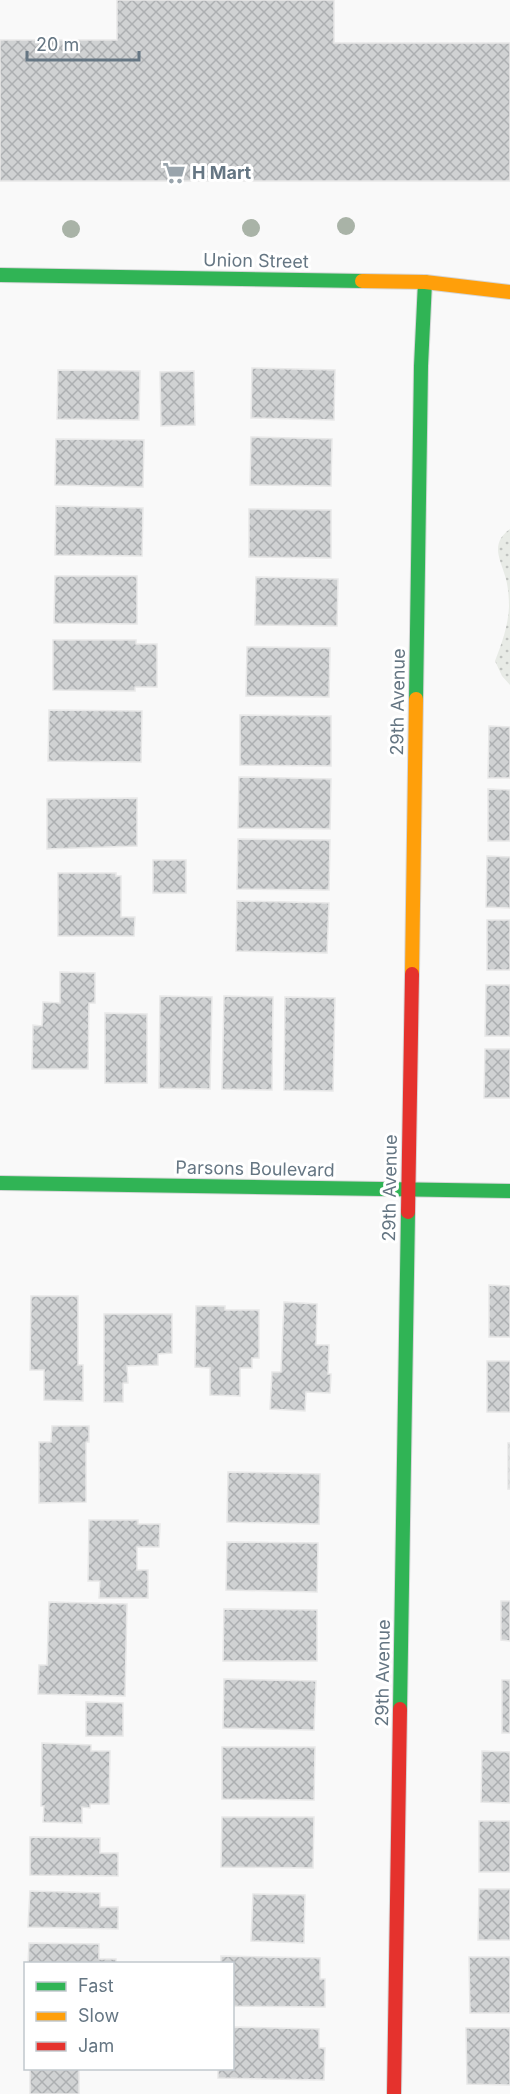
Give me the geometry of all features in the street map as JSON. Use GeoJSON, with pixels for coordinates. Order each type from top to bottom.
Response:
{"type":"FeatureCollection","features":[{"type":"Feature","properties":{"kind":"street","name":"Union Street"},"geometry":{"type":"LineString","coordinates":[[0,275],[424,282],[510,292]]}},
{"type":"Feature","properties":{"kind":"street","name":"29th Avenue"},"geometry":{"type":"LineString","coordinates":[[394,2094],[424,282]]}},
{"type":"Feature","properties":{"kind":"street","name":"Parsons Boulevard"},"geometry":{"type":"LineString","coordinates":[[0,1183],[510,1191]]}},
{"type":"Feature","properties":{"kind":"shaded area"},"geometry":{"type":"Polygon","coordinates":[[[510,529],[510,685],[502,676],[495,661],[504,634],[509,607],[506,579],[498,546],[500,540],[510,529]]]}},
{"type":"Feature","properties":{"kind":"building"},"geometry":{"type":"Polygon","coordinates":[[[117,0],[334,0],[334,43],[510,43],[510,181],[0,181],[0,40],[117,40],[117,0]]]}},
{"type":"Feature","properties":{"kind":"building"},"geometry":{"type":"Polygon","coordinates":[[[252,368],[335,370],[334,420],[251,418],[252,368]]]}},
{"type":"Feature","properties":{"kind":"building"},"geometry":{"type":"Polygon","coordinates":[[[58,370],[140,371],[139,420],[57,419],[58,370]]]}},
{"type":"Feature","properties":{"kind":"building"},"geometry":{"type":"Polygon","coordinates":[[[194,371],[195,425],[161,426],[160,372],[194,371]]]}},
{"type":"Feature","properties":{"kind":"building"},"geometry":{"type":"Polygon","coordinates":[[[251,437],[332,439],[331,486],[250,485],[251,437]]]}},
{"type":"Feature","properties":{"kind":"building"},"geometry":{"type":"Polygon","coordinates":[[[56,439],[144,440],[143,487],[55,485],[56,439]]]}},
{"type":"Feature","properties":{"kind":"building"},"geometry":{"type":"Polygon","coordinates":[[[56,506],[143,508],[142,556],[55,555],[56,506]]]}},
{"type":"Feature","properties":{"kind":"building"},"geometry":{"type":"Polygon","coordinates":[[[249,509],[331,510],[331,558],[249,557],[249,509]]]}},
{"type":"Feature","properties":{"kind":"building"},"geometry":{"type":"Polygon","coordinates":[[[55,576],[137,576],[137,624],[54,623],[55,576]]]}},
{"type":"Feature","properties":{"kind":"building"},"geometry":{"type":"Polygon","coordinates":[[[256,577],[338,579],[337,626],[255,625],[256,577]]]}},
{"type":"Feature","properties":{"kind":"building"},"geometry":{"type":"Polygon","coordinates":[[[53,640],[136,640],[136,644],[157,644],[157,687],[135,687],[135,691],[53,690],[53,640]]]}},
{"type":"Feature","properties":{"kind":"building"},"geometry":{"type":"Polygon","coordinates":[[[247,647],[330,648],[329,697],[246,696],[247,647]]]}},
{"type":"Feature","properties":{"kind":"building"},"geometry":{"type":"Polygon","coordinates":[[[49,710],[142,711],[141,762],[48,761],[49,710]]]}},
{"type":"Feature","properties":{"kind":"building"},"geometry":{"type":"Polygon","coordinates":[[[240,715],[331,716],[331,766],[240,765],[240,715]]]}},
{"type":"Feature","properties":{"kind":"building"},"geometry":{"type":"Polygon","coordinates":[[[489,726],[510,727],[510,778],[488,778],[489,726]]]}},
{"type":"Feature","properties":{"kind":"building"},"geometry":{"type":"Polygon","coordinates":[[[239,777],[331,779],[330,829],[238,828],[239,777]]]}},
{"type":"Feature","properties":{"kind":"building"},"geometry":{"type":"Polygon","coordinates":[[[488,789],[510,790],[510,841],[488,841],[488,789]]]}},
{"type":"Feature","properties":{"kind":"building"},"geometry":{"type":"Polygon","coordinates":[[[137,798],[137,846],[47,849],[47,799],[137,798]]]}},
{"type":"Feature","properties":{"kind":"building"},"geometry":{"type":"Polygon","coordinates":[[[238,839],[330,840],[329,890],[237,889],[238,839]]]}},
{"type":"Feature","properties":{"kind":"building"},"geometry":{"type":"Polygon","coordinates":[[[487,856],[510,857],[510,908],[486,907],[487,856]]]}},
{"type":"Feature","properties":{"kind":"building"},"geometry":{"type":"Polygon","coordinates":[[[153,860],[186,860],[186,893],[153,893],[153,860]]]}},
{"type":"Feature","properties":{"kind":"building"},"geometry":{"type":"Polygon","coordinates":[[[58,873],[116,873],[116,876],[121,876],[121,917],[135,917],[134,936],[58,936],[58,873]]]}},
{"type":"Feature","properties":{"kind":"building"},"geometry":{"type":"Polygon","coordinates":[[[237,901],[329,903],[327,953],[236,951],[237,901]]]}},
{"type":"Feature","properties":{"kind":"building"},"geometry":{"type":"Polygon","coordinates":[[[487,920],[510,920],[510,970],[487,970],[487,920]]]}},
{"type":"Feature","properties":{"kind":"building"},"geometry":{"type":"Polygon","coordinates":[[[60,972],[95,973],[95,1003],[89,1003],[88,1069],[32,1069],[33,1025],[42,1026],[43,1002],[60,1003],[60,972]]]}},
{"type":"Feature","properties":{"kind":"building"},"geometry":{"type":"Polygon","coordinates":[[[486,985],[510,985],[510,1036],[485,1036],[486,985]]]}},
{"type":"Feature","properties":{"kind":"building"},"geometry":{"type":"Polygon","coordinates":[[[160,996],[212,997],[210,1089],[159,1088],[160,996]]]}},
{"type":"Feature","properties":{"kind":"building"},"geometry":{"type":"Polygon","coordinates":[[[224,996],[273,997],[272,1090],[222,1089],[224,996]]]}},
{"type":"Feature","properties":{"kind":"building"},"geometry":{"type":"Polygon","coordinates":[[[285,997],[335,998],[333,1091],[284,1090],[285,997]]]}},
{"type":"Feature","properties":{"kind":"building"},"geometry":{"type":"Polygon","coordinates":[[[105,1013],[147,1014],[147,1083],[105,1083],[105,1013]]]}},
{"type":"Feature","properties":{"kind":"building"},"geometry":{"type":"Polygon","coordinates":[[[485,1049],[510,1049],[510,1098],[484,1098],[485,1049]]]}},
{"type":"Feature","properties":{"kind":"building"},"geometry":{"type":"Polygon","coordinates":[[[489,1285],[510,1286],[510,1337],[489,1337],[489,1285]]]}},
{"type":"Feature","properties":{"kind":"building"},"geometry":{"type":"Polygon","coordinates":[[[31,1296],[78,1296],[78,1365],[83,1365],[83,1401],[44,1400],[44,1370],[30,1370],[31,1296]]]}},
{"type":"Feature","properties":{"kind":"building"},"geometry":{"type":"Polygon","coordinates":[[[284,1302],[317,1304],[316,1345],[329,1345],[330,1393],[306,1392],[305,1411],[270,1409],[272,1372],[281,1372],[284,1302]]]}},
{"type":"Feature","properties":{"kind":"building"},"geometry":{"type":"Polygon","coordinates":[[[196,1306],[225,1306],[225,1310],[259,1310],[259,1358],[252,1358],[252,1368],[240,1368],[240,1396],[210,1395],[210,1368],[195,1367],[196,1306]]]}},
{"type":"Feature","properties":{"kind":"building"},"geometry":{"type":"Polygon","coordinates":[[[104,1314],[172,1314],[172,1353],[158,1354],[158,1365],[127,1366],[128,1383],[123,1383],[123,1402],[104,1402],[104,1314]]]}},
{"type":"Feature","properties":{"kind":"building"},"geometry":{"type":"Polygon","coordinates":[[[487,1361],[510,1361],[510,1412],[487,1412],[487,1361]]]}},
{"type":"Feature","properties":{"kind":"building"},"geometry":{"type":"Polygon","coordinates":[[[52,1426],[89,1426],[89,1442],[86,1442],[86,1502],[39,1503],[39,1442],[51,1442],[52,1426]]]}},
{"type":"Feature","properties":{"kind":"building"},"geometry":{"type":"Polygon","coordinates":[[[508,1443],[510,1443],[510,1489],[508,1489],[508,1443]]]}},
{"type":"Feature","properties":{"kind":"building"},"geometry":{"type":"Polygon","coordinates":[[[228,1472],[320,1474],[319,1524],[227,1522],[228,1472]]]}},
{"type":"Feature","properties":{"kind":"building"},"geometry":{"type":"Polygon","coordinates":[[[89,1520],[138,1520],[138,1524],[160,1524],[159,1547],[137,1547],[137,1570],[148,1570],[148,1598],[99,1598],[100,1581],[88,1581],[89,1520]]]}},
{"type":"Feature","properties":{"kind":"building"},"geometry":{"type":"Polygon","coordinates":[[[227,1542],[318,1543],[317,1592],[226,1590],[227,1542]]]}},
{"type":"Feature","properties":{"kind":"building"},"geometry":{"type":"Polygon","coordinates":[[[501,1601],[510,1601],[510,1641],[501,1640],[501,1601]]]}},
{"type":"Feature","properties":{"kind":"building"},"geometry":{"type":"Polygon","coordinates":[[[49,1602],[127,1604],[125,1696],[38,1694],[39,1665],[47,1665],[49,1602]]]}},
{"type":"Feature","properties":{"kind":"building"},"geometry":{"type":"Polygon","coordinates":[[[224,1609],[317,1610],[317,1661],[223,1661],[224,1609]]]}},
{"type":"Feature","properties":{"kind":"building"},"geometry":{"type":"Polygon","coordinates":[[[224,1679],[316,1681],[314,1730],[223,1728],[224,1679]]]}},
{"type":"Feature","properties":{"kind":"building"},"geometry":{"type":"Polygon","coordinates":[[[502,1680],[510,1680],[510,1733],[502,1733],[502,1680]]]}},
{"type":"Feature","properties":{"kind":"building"},"geometry":{"type":"Polygon","coordinates":[[[86,1702],[123,1703],[123,1736],[86,1736],[86,1702]]]}},
{"type":"Feature","properties":{"kind":"building"},"geometry":{"type":"Polygon","coordinates":[[[42,1743],[91,1745],[91,1751],[110,1751],[109,1804],[90,1804],[90,1808],[82,1807],[82,1823],[43,1822],[42,1743]]]}},
{"type":"Feature","properties":{"kind":"building"},"geometry":{"type":"Polygon","coordinates":[[[222,1747],[315,1747],[314,1800],[222,1799],[222,1747]]]}},
{"type":"Feature","properties":{"kind":"building"},"geometry":{"type":"Polygon","coordinates":[[[482,1751],[510,1752],[510,1803],[481,1802],[482,1751]]]}},
{"type":"Feature","properties":{"kind":"building"},"geometry":{"type":"Polygon","coordinates":[[[222,1817],[314,1817],[313,1868],[221,1867],[222,1817]]]}},
{"type":"Feature","properties":{"kind":"building"},"geometry":{"type":"Polygon","coordinates":[[[479,1821],[510,1821],[510,1872],[479,1872],[479,1821]]]}},
{"type":"Feature","properties":{"kind":"building"},"geometry":{"type":"Polygon","coordinates":[[[30,1837],[100,1838],[100,1853],[118,1853],[118,1876],[30,1875],[30,1837]]]}},
{"type":"Feature","properties":{"kind":"building"},"geometry":{"type":"Polygon","coordinates":[[[479,1889],[510,1889],[510,1940],[478,1940],[479,1889]]]}},
{"type":"Feature","properties":{"kind":"building"},"geometry":{"type":"Polygon","coordinates":[[[30,1891],[100,1893],[100,1907],[118,1907],[118,1929],[28,1927],[30,1891]]]}},
{"type":"Feature","properties":{"kind":"building"},"geometry":{"type":"Polygon","coordinates":[[[253,1894],[305,1895],[304,1943],[251,1941],[253,1894]]]}},
{"type":"Feature","properties":{"kind":"building"},"geometry":{"type":"Polygon","coordinates":[[[29,1943],[99,1944],[99,1959],[116,1959],[116,1962],[28,1962],[29,1943]]]}},
{"type":"Feature","properties":{"kind":"building"},"geometry":{"type":"Polygon","coordinates":[[[221,1956],[320,1958],[320,1979],[325,1979],[325,2007],[234,2006],[234,1962],[221,1962],[221,1956]]]}},
{"type":"Feature","properties":{"kind":"building"},"geometry":{"type":"Polygon","coordinates":[[[469,1957],[510,1957],[510,2013],[470,2013],[469,1957]]]}},
{"type":"Feature","properties":{"kind":"building"},"geometry":{"type":"Polygon","coordinates":[[[234,2027],[319,2029],[319,2048],[325,2048],[324,2080],[218,2078],[218,2070],[234,2070],[234,2027]]]}},
{"type":"Feature","properties":{"kind":"building"},"geometry":{"type":"Polygon","coordinates":[[[466,2028],[510,2028],[510,2085],[467,2084],[466,2028]]]}},
{"type":"Feature","properties":{"kind":"building"},"geometry":{"type":"Polygon","coordinates":[[[30,2070],[79,2070],[79,2094],[30,2094],[30,2070]]]}},
{"type":"Feature","properties":{"kind":"traffic: fast"},"geometry":{"type":"LineString","coordinates":[[0,275],[362,281]]}},
{"type":"Feature","properties":{"kind":"traffic: fast"},"geometry":{"type":"LineString","coordinates":[[416,699],[421,366],[425,282]]}},
{"type":"Feature","properties":{"kind":"traffic: fast"},"geometry":{"type":"LineString","coordinates":[[0,1183],[510,1191]]}},
{"type":"Feature","properties":{"kind":"traffic: fast"},"geometry":{"type":"LineString","coordinates":[[400,1709],[408,1212]]}},
{"type":"Feature","properties":{"kind":"traffic: slow"},"geometry":{"type":"LineString","coordinates":[[362,281],[425,282],[510,292]]}},
{"type":"Feature","properties":{"kind":"traffic: slow"},"geometry":{"type":"LineString","coordinates":[[412,974],[416,699]]}},
{"type":"Feature","properties":{"kind":"traffic: jam"},"geometry":{"type":"LineString","coordinates":[[408,1212],[412,974]]}},
{"type":"Feature","properties":{"kind":"traffic: jam"},"geometry":{"type":"LineString","coordinates":[[394,2094],[400,1709]]}},
{"type":"Feature","properties":{"kind":"place","name":"H Mart"},"geometry":{"type":"Point","coordinates":[174,173]}}]}
